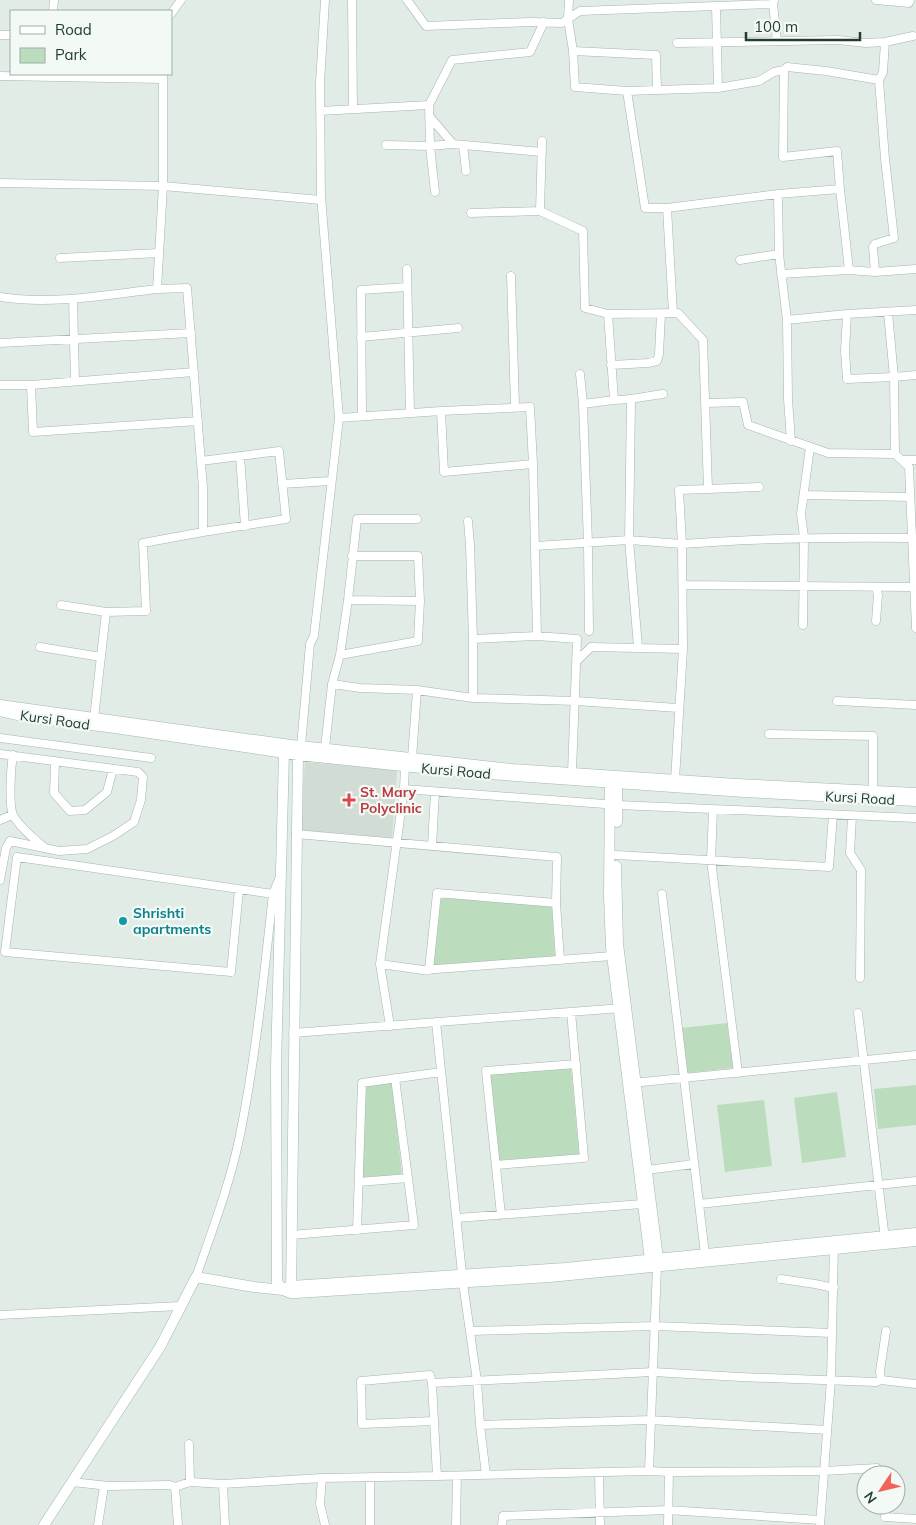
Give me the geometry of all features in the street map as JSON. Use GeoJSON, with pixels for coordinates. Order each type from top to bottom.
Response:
{"type":"FeatureCollection","features":[{"type":"Feature","properties":{"kind":"street"},"geometry":{"type":"LineString","coordinates":[[172,13],[181,0]]}},
{"type":"Feature","properties":{"kind":"street"},"geometry":{"type":"LineString","coordinates":[[288,1290],[278,1282],[276,1076],[281,876],[294,749],[310,644],[314,636],[339,418],[321,195],[320,83],[325,0]]}},
{"type":"Feature","properties":{"kind":"street"},"geometry":{"type":"LineString","coordinates":[[352,0],[353,109]]}},
{"type":"Feature","properties":{"kind":"street"},"geometry":{"type":"LineString","coordinates":[[407,0],[426,26],[562,23],[580,11],[649,4],[716,6],[774,2],[777,41]]}},
{"type":"Feature","properties":{"kind":"street"},"geometry":{"type":"LineString","coordinates":[[569,0],[568,19],[573,51],[574,88],[627,91],[718,88],[758,81],[787,67],[879,80]]}},
{"type":"Feature","properties":{"kind":"street"},"geometry":{"type":"LineString","coordinates":[[876,0],[910,3],[910,0]]}},
{"type":"Feature","properties":{"kind":"street"},"geometry":{"type":"LineString","coordinates":[[716,6],[718,88]]}},
{"type":"Feature","properties":{"kind":"street"},"geometry":{"type":"LineString","coordinates":[[435,192],[430,146],[429,105],[452,60],[530,52],[544,22]]}},
{"type":"Feature","properties":{"kind":"street"},"geometry":{"type":"LineString","coordinates":[[677,43],[838,40],[866,43],[885,42],[913,36]]}},
{"type":"Feature","properties":{"kind":"street"},"geometry":{"type":"LineString","coordinates":[[875,272],[873,247],[875,244],[894,238],[879,80],[883,72],[885,42]]}},
{"type":"Feature","properties":{"kind":"street"},"geometry":{"type":"LineString","coordinates":[[573,51],[656,55],[657,89]]}},
{"type":"Feature","properties":{"kind":"street"},"geometry":{"type":"LineString","coordinates":[[784,70],[783,156],[837,151],[849,270]]}},
{"type":"Feature","properties":{"kind":"street"},"geometry":{"type":"LineString","coordinates":[[0,76],[163,76],[162,186],[157,289]]}},
{"type":"Feature","properties":{"kind":"street"},"geometry":{"type":"LineString","coordinates":[[627,91],[645,208],[667,208],[778,194],[840,189]]}},
{"type":"Feature","properties":{"kind":"street"},"geometry":{"type":"LineString","coordinates":[[320,111],[429,105]]}},
{"type":"Feature","properties":{"kind":"street"},"geometry":{"type":"LineString","coordinates":[[430,117],[453,144]]}},
{"type":"Feature","properties":{"kind":"street"},"geometry":{"type":"LineString","coordinates":[[540,211],[542,141]]}},
{"type":"Feature","properties":{"kind":"street"},"geometry":{"type":"LineString","coordinates":[[386,145],[430,146],[453,144],[542,152]]}},
{"type":"Feature","properties":{"kind":"street"},"geometry":{"type":"LineString","coordinates":[[463,145],[466,170]]}},
{"type":"Feature","properties":{"kind":"street"},"geometry":{"type":"LineString","coordinates":[[0,184],[73,183],[162,186],[321,200],[321,195]]}},
{"type":"Feature","properties":{"kind":"street"},"geometry":{"type":"LineString","coordinates":[[778,194],[779,254],[787,320],[788,399],[791,441]]}},
{"type":"Feature","properties":{"kind":"street"},"geometry":{"type":"LineString","coordinates":[[667,208],[673,314]]}},
{"type":"Feature","properties":{"kind":"street"},"geometry":{"type":"LineString","coordinates":[[470,213],[540,211],[583,230],[585,308],[608,314],[678,314],[704,340],[708,489]]}},
{"type":"Feature","properties":{"kind":"street"},"geometry":{"type":"LineString","coordinates":[[60,258],[159,253]]}},
{"type":"Feature","properties":{"kind":"street"},"geometry":{"type":"LineString","coordinates":[[740,260],[779,254]]}},
{"type":"Feature","properties":{"kind":"street"},"geometry":{"type":"LineString","coordinates":[[781,274],[849,270],[875,272],[916,268]]}},
{"type":"Feature","properties":{"kind":"street"},"geometry":{"type":"LineString","coordinates":[[406,270],[410,413]]}},
{"type":"Feature","properties":{"kind":"street"},"geometry":{"type":"LineString","coordinates":[[510,276],[515,406]]}},
{"type":"Feature","properties":{"kind":"street"},"geometry":{"type":"LineString","coordinates":[[362,416],[361,290],[407,287]]}},
{"type":"Feature","properties":{"kind":"street"},"geometry":{"type":"LineString","coordinates":[[0,297],[20,300],[73,299],[157,289],[187,288],[203,488],[203,532]]}},
{"type":"Feature","properties":{"kind":"street"},"geometry":{"type":"LineString","coordinates":[[73,299],[75,381]]}},
{"type":"Feature","properties":{"kind":"street"},"geometry":{"type":"LineString","coordinates":[[787,320],[916,310]]}},
{"type":"Feature","properties":{"kind":"street"},"geometry":{"type":"LineString","coordinates":[[888,313],[894,376],[894,454]]}},
{"type":"Feature","properties":{"kind":"street"},"geometry":{"type":"LineString","coordinates":[[608,314],[614,400]]}},
{"type":"Feature","properties":{"kind":"street"},"geometry":{"type":"LineString","coordinates":[[612,365],[657,361],[661,314]]}},
{"type":"Feature","properties":{"kind":"street"},"geometry":{"type":"LineString","coordinates":[[847,314],[845,351],[845,375],[847,379],[916,374]]}},
{"type":"Feature","properties":{"kind":"street"},"geometry":{"type":"LineString","coordinates":[[361,337],[458,328]]}},
{"type":"Feature","properties":{"kind":"street"},"geometry":{"type":"LineString","coordinates":[[0,342],[191,333]]}},
{"type":"Feature","properties":{"kind":"street"},"geometry":{"type":"LineString","coordinates":[[0,385],[31,385],[194,372]]}},
{"type":"Feature","properties":{"kind":"street"},"geometry":{"type":"LineString","coordinates":[[580,374],[583,404],[588,543],[589,631]]}},
{"type":"Feature","properties":{"kind":"street"},"geometry":{"type":"LineString","coordinates":[[31,385],[33,432],[198,421]]}},
{"type":"Feature","properties":{"kind":"street"},"geometry":{"type":"LineString","coordinates":[[583,404],[630,400],[636,397],[663,394]]}},
{"type":"Feature","properties":{"kind":"street"},"geometry":{"type":"LineString","coordinates":[[630,400],[629,540],[638,647]]}},
{"type":"Feature","properties":{"kind":"street"},"geometry":{"type":"LineString","coordinates":[[706,403],[743,402],[748,425],[828,453],[894,454],[903,460],[909,467],[916,628]]}},
{"type":"Feature","properties":{"kind":"street"},"geometry":{"type":"LineString","coordinates":[[339,418],[530,406],[537,636]]}},
{"type":"Feature","properties":{"kind":"street"},"geometry":{"type":"LineString","coordinates":[[441,412],[444,472],[533,464]]}},
{"type":"Feature","properties":{"kind":"street"},"geometry":{"type":"LineString","coordinates":[[803,625],[804,538],[801,514],[810,447]]}},
{"type":"Feature","properties":{"kind":"street"},"geometry":{"type":"LineString","coordinates":[[61,605],[106,612],[146,611],[143,542],[286,519],[279,451],[201,461]]}},
{"type":"Feature","properties":{"kind":"street"},"geometry":{"type":"LineString","coordinates":[[240,456],[245,526]]}},
{"type":"Feature","properties":{"kind":"street"},"geometry":{"type":"LineString","coordinates":[[903,460],[916,460]]}},
{"type":"Feature","properties":{"kind":"street"},"geometry":{"type":"LineString","coordinates":[[282,484],[331,480]]}},
{"type":"Feature","properties":{"kind":"street"},"geometry":{"type":"LineString","coordinates":[[675,780],[683,649],[682,544],[679,490],[759,487]]}},
{"type":"Feature","properties":{"kind":"street"},"geometry":{"type":"LineString","coordinates":[[805,495],[910,498]]}},
{"type":"Feature","properties":{"kind":"street"},"geometry":{"type":"LineString","coordinates":[[325,748],[332,684],[340,655],[348,600],[357,519],[417,520]]}},
{"type":"Feature","properties":{"kind":"street"},"geometry":{"type":"LineString","coordinates":[[468,521],[473,639],[473,698]]}},
{"type":"Feature","properties":{"kind":"street"},"geometry":{"type":"LineString","coordinates":[[535,546],[629,540],[682,544],[804,538],[912,538]]}},
{"type":"Feature","properties":{"kind":"street"},"geometry":{"type":"LineString","coordinates":[[340,655],[418,641],[420,601],[418,556],[352,556]]}},
{"type":"Feature","properties":{"kind":"street"},"geometry":{"type":"LineString","coordinates":[[683,585],[914,587]]}},
{"type":"Feature","properties":{"kind":"street"},"geometry":{"type":"LineString","coordinates":[[876,587],[878,595],[876,621]]}},
{"type":"Feature","properties":{"kind":"street"},"geometry":{"type":"LineString","coordinates":[[348,600],[420,601]]}},
{"type":"Feature","properties":{"kind":"street"},"geometry":{"type":"LineString","coordinates":[[88,720],[101,656],[106,612]]}},
{"type":"Feature","properties":{"kind":"street"},"geometry":{"type":"LineString","coordinates":[[473,639],[537,636],[577,639],[572,772]]}},
{"type":"Feature","properties":{"kind":"street"},"geometry":{"type":"LineString","coordinates":[[40,647],[101,656]]}},
{"type":"Feature","properties":{"kind":"street"},"geometry":{"type":"LineString","coordinates":[[576,661],[591,647],[683,649]]}},
{"type":"Feature","properties":{"kind":"street"},"geometry":{"type":"LineString","coordinates":[[332,684],[360,688],[417,690],[473,698],[576,701],[678,708]]}},
{"type":"Feature","properties":{"kind":"street"},"geometry":{"type":"LineString","coordinates":[[390,1026],[380,964],[417,690]]}},
{"type":"Feature","properties":{"kind":"street"},"geometry":{"type":"LineString","coordinates":[[837,700],[916,704]]}},
{"type":"Feature","properties":{"kind":"street","name":"Kursi Road"},"geometry":{"type":"LineString","coordinates":[[0,705],[193,735],[408,762],[572,772],[614,779],[675,780],[916,793]]}},
{"type":"Feature","properties":{"kind":"street","name":"Kursi Road"},"geometry":{"type":"LineString","coordinates":[[0,711],[31,718],[88,720]]}},
{"type":"Feature","properties":{"kind":"street"},"geometry":{"type":"LineString","coordinates":[[769,734],[874,736],[873,791]]}},
{"type":"Feature","properties":{"kind":"street"},"geometry":{"type":"LineString","coordinates":[[0,738],[151,758]]}},
{"type":"Feature","properties":{"kind":"street"},"geometry":{"type":"LineString","coordinates":[[77,765],[78,748]]}},
{"type":"Feature","properties":{"kind":"street","name":"Kursi Road"},"geometry":{"type":"LineString","coordinates":[[294,749],[325,748],[460,772],[614,779],[916,801]]}},
{"type":"Feature","properties":{"kind":"street"},"geometry":{"type":"LineString","coordinates":[[288,1290],[291,1235],[296,834],[294,749]]}},
{"type":"Feature","properties":{"kind":"street"},"geometry":{"type":"LineString","coordinates":[[0,754],[138,772],[144,777],[141,800],[134,822],[114,836],[87,849],[59,851],[10,841],[6,848],[0,880]]}},
{"type":"Feature","properties":{"kind":"street"},"geometry":{"type":"LineString","coordinates":[[13,755],[10,769],[12,815],[30,836],[46,849]]}},
{"type":"Feature","properties":{"kind":"street"},"geometry":{"type":"LineString","coordinates":[[54,761],[54,792],[70,811],[85,810],[107,792],[113,769]]}},
{"type":"Feature","properties":{"kind":"street"},"geometry":{"type":"LineString","coordinates":[[614,779],[616,906],[622,1008]]}},
{"type":"Feature","properties":{"kind":"street"},"geometry":{"type":"LineString","coordinates":[[404,789],[614,805],[916,818]]}},
{"type":"Feature","properties":{"kind":"street"},"geometry":{"type":"LineString","coordinates":[[432,846],[434,792]]}},
{"type":"Feature","properties":{"kind":"street"},"geometry":{"type":"LineString","coordinates":[[614,805],[609,896],[612,956],[647,1170],[655,1262],[656,1326],[649,1471]]}},
{"type":"Feature","properties":{"kind":"street"},"geometry":{"type":"LineString","coordinates":[[713,810],[711,860],[738,1073]]}},
{"type":"Feature","properties":{"kind":"street"},"geometry":{"type":"LineString","coordinates":[[0,820],[12,815]]}},
{"type":"Feature","properties":{"kind":"street"},"geometry":{"type":"LineString","coordinates":[[616,855],[829,867],[832,815]]}},
{"type":"Feature","properties":{"kind":"street"},"geometry":{"type":"LineString","coordinates":[[852,816],[850,853],[861,870],[860,978]]}},
{"type":"Feature","properties":{"kind":"street"},"geometry":{"type":"LineString","coordinates":[[296,834],[557,857],[556,903],[560,960]]}},
{"type":"Feature","properties":{"kind":"street"},"geometry":{"type":"LineString","coordinates":[[239,890],[231,972],[5,952],[17,857],[273,894]]}},
{"type":"Feature","properties":{"kind":"street"},"geometry":{"type":"LineString","coordinates":[[44,1525],[160,1347],[196,1277],[220,1209],[240,1136],[255,1042],[273,894],[281,876]]}},
{"type":"Feature","properties":{"kind":"street"},"geometry":{"type":"LineString","coordinates":[[429,970],[437,893],[556,903]]}},
{"type":"Feature","properties":{"kind":"street"},"geometry":{"type":"LineString","coordinates":[[662,894],[705,1254]]}},
{"type":"Feature","properties":{"kind":"street"},"geometry":{"type":"LineString","coordinates":[[380,964],[429,970],[612,956]]}},
{"type":"Feature","properties":{"kind":"street"},"geometry":{"type":"LineString","coordinates":[[293,1034],[622,1008]]}},
{"type":"Feature","properties":{"kind":"street"},"geometry":{"type":"LineString","coordinates":[[496,1165],[584,1158],[571,1012]]}},
{"type":"Feature","properties":{"kind":"street"},"geometry":{"type":"LineString","coordinates":[[858,1013],[880,1185],[885,1240]]}},
{"type":"Feature","properties":{"kind":"street"},"geometry":{"type":"LineString","coordinates":[[436,1022],[486,1475]]}},
{"type":"Feature","properties":{"kind":"street"},"geometry":{"type":"LineString","coordinates":[[632,1083],[916,1055]]}},
{"type":"Feature","properties":{"kind":"street"},"geometry":{"type":"LineString","coordinates":[[501,1215],[486,1071],[576,1064]]}},
{"type":"Feature","properties":{"kind":"street"},"geometry":{"type":"LineString","coordinates":[[357,1230],[362,1083],[441,1072]]}},
{"type":"Feature","properties":{"kind":"street"},"geometry":{"type":"LineString","coordinates":[[291,1235],[414,1225],[395,1078]]}},
{"type":"Feature","properties":{"kind":"street"},"geometry":{"type":"LineString","coordinates":[[632,1083],[642,1204],[655,1262]]}},
{"type":"Feature","properties":{"kind":"street"},"geometry":{"type":"LineString","coordinates":[[647,1170],[694,1164]]}},
{"type":"Feature","properties":{"kind":"street"},"geometry":{"type":"LineString","coordinates":[[359,1182],[408,1178]]}},
{"type":"Feature","properties":{"kind":"street"},"geometry":{"type":"LineString","coordinates":[[699,1204],[916,1181]]}},
{"type":"Feature","properties":{"kind":"street"},"geometry":{"type":"LineString","coordinates":[[457,1218],[642,1204]]}},
{"type":"Feature","properties":{"kind":"street"},"geometry":{"type":"LineString","coordinates":[[655,1262],[885,1240],[916,1233]]}},
{"type":"Feature","properties":{"kind":"street"},"geometry":{"type":"LineString","coordinates":[[885,1240],[916,1241]]}},
{"type":"Feature","properties":{"kind":"street"},"geometry":{"type":"LineString","coordinates":[[196,1277],[254,1287],[288,1290],[463,1279],[550,1278],[705,1254],[834,1245]]}},
{"type":"Feature","properties":{"kind":"street"},"geometry":{"type":"LineString","coordinates":[[502,1525],[503,1516],[600,1511],[668,1511],[820,1522],[831,1380],[834,1245]]}},
{"type":"Feature","properties":{"kind":"street"},"geometry":{"type":"LineString","coordinates":[[781,1279],[834,1288]]}},
{"type":"Feature","properties":{"kind":"street"},"geometry":{"type":"LineString","coordinates":[[0,1315],[180,1306]]}},
{"type":"Feature","properties":{"kind":"street"},"geometry":{"type":"LineString","coordinates":[[470,1331],[656,1326],[832,1332]]}},
{"type":"Feature","properties":{"kind":"street"},"geometry":{"type":"LineString","coordinates":[[880,1380],[886,1331]]}},
{"type":"Feature","properties":{"kind":"street"},"geometry":{"type":"LineString","coordinates":[[432,1383],[653,1372],[876,1382],[880,1380],[916,1384]]}},
{"type":"Feature","properties":{"kind":"street"},"geometry":{"type":"LineString","coordinates":[[434,1421],[362,1424],[361,1381],[430,1375],[432,1383],[437,1476]]}},
{"type":"Feature","properties":{"kind":"street"},"geometry":{"type":"LineString","coordinates":[[480,1426],[650,1420],[827,1430]]}},
{"type":"Feature","properties":{"kind":"street"},"geometry":{"type":"LineString","coordinates":[[189,1444],[190,1482]]}},
{"type":"Feature","properties":{"kind":"street"},"geometry":{"type":"LineString","coordinates":[[72,1482],[104,1486],[170,1485],[175,1487],[190,1482],[196,1484],[223,1484],[322,1478],[649,1471],[824,1471],[856,1469]]}},
{"type":"Feature","properties":{"kind":"street"},"geometry":{"type":"LineString","coordinates":[[668,1525],[669,1472]]}},
{"type":"Feature","properties":{"kind":"street"},"geometry":{"type":"LineString","coordinates":[[599,1473],[600,1525]]}},
{"type":"Feature","properties":{"kind":"street"},"geometry":{"type":"LineString","coordinates":[[456,1525],[457,1476]]}},
{"type":"Feature","properties":{"kind":"street"},"geometry":{"type":"LineString","coordinates":[[370,1477],[370,1525]]}},
{"type":"Feature","properties":{"kind":"street"},"geometry":{"type":"LineString","coordinates":[[322,1478],[320,1504],[325,1525]]}},
{"type":"Feature","properties":{"kind":"street"},"geometry":{"type":"LineString","coordinates":[[223,1484],[225,1525]]}},
{"type":"Feature","properties":{"kind":"street"},"geometry":{"type":"LineString","coordinates":[[98,1525],[104,1486]]}},
{"type":"Feature","properties":{"kind":"street"},"geometry":{"type":"LineString","coordinates":[[175,1487],[178,1525]]}},
{"type":"Feature","properties":{"kind":"street"},"geometry":{"type":"LineString","coordinates":[[886,1515],[886,1517],[916,1520]]}},
{"type":"Feature","properties":{"kind":"shaded area","name":"St. Mary Polyclinic"},"geometry":{"type":"Polygon","coordinates":[[[305,762],[397,770],[392,838],[300,830],[305,762]]]}},
{"type":"Feature","properties":{"kind":"green space"},"geometry":{"type":"Polygon","coordinates":[[[441,898],[552,905],[555,957],[433,966],[441,898]]]}},
{"type":"Feature","properties":{"kind":"green space"},"geometry":{"type":"Polygon","coordinates":[[[727,1023],[733,1068],[687,1073],[681,1028],[727,1023]]]}},
{"type":"Feature","properties":{"kind":"green space"},"geometry":{"type":"Polygon","coordinates":[[[571,1067],[579,1155],[499,1160],[490,1074],[571,1067]]]}},
{"type":"Feature","properties":{"kind":"green space"},"geometry":{"type":"Polygon","coordinates":[[[392,1082],[402,1175],[362,1177],[365,1086],[392,1082]]]}},
{"type":"Feature","properties":{"kind":"green space"},"geometry":{"type":"Polygon","coordinates":[[[916,1085],[916,1125],[878,1129],[874,1089],[916,1085]]]}},
{"type":"Feature","properties":{"kind":"green space"},"geometry":{"type":"Polygon","coordinates":[[[837,1092],[846,1157],[802,1163],[794,1098],[837,1092]]]}},
{"type":"Feature","properties":{"kind":"green space"},"geometry":{"type":"Polygon","coordinates":[[[764,1100],[772,1166],[725,1172],[717,1105],[764,1100]]]}},
{"type":"Feature","properties":{"kind":"place","name":"St. Mary Polyclinic"},"geometry":{"type":"Point","coordinates":[349,800]}},
{"type":"Feature","properties":{"kind":"place","name":"Shrishti apartments"},"geometry":{"type":"Point","coordinates":[123,921]}}]}
